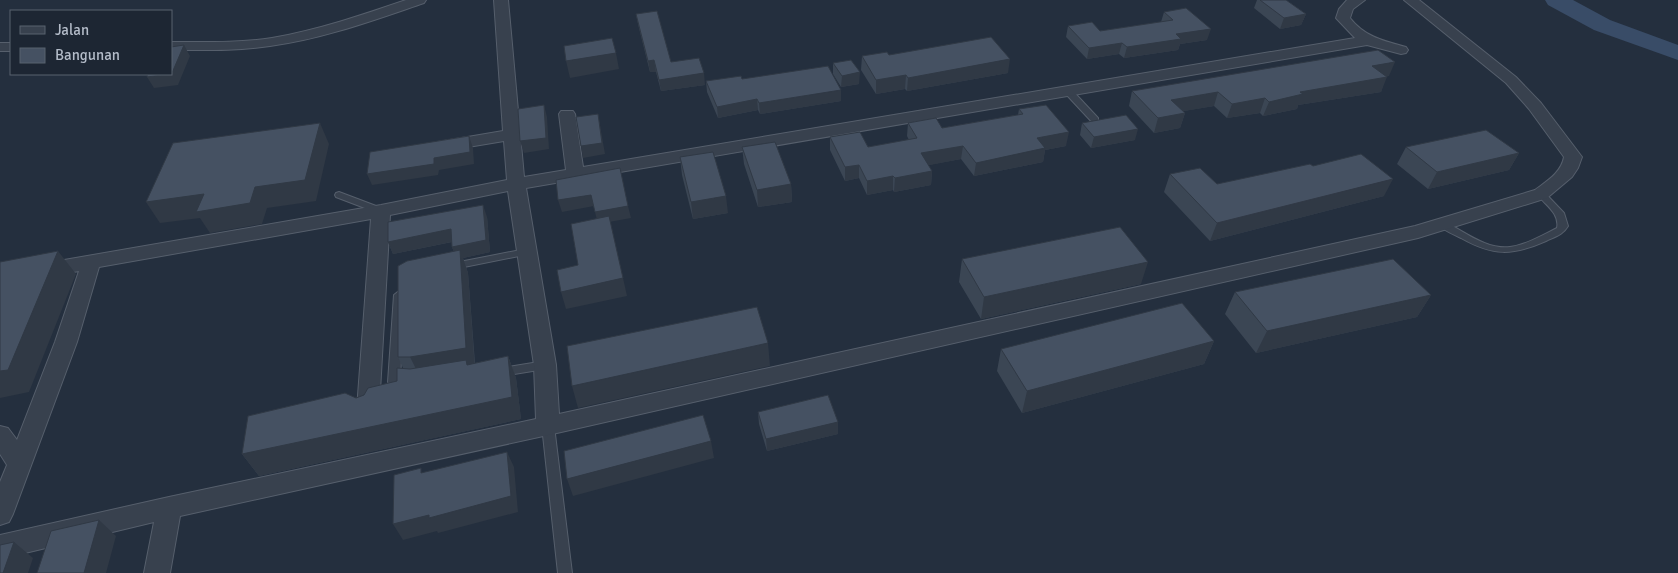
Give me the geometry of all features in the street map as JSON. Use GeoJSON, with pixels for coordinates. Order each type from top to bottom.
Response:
{"type":"FeatureCollection","features":[{"type":"Feature","properties":{"kind":"street"},"geometry":{"type":"LineString","coordinates":[[172,46],[256,44],[290,39],[419,0]]}},
{"type":"Feature","properties":{"kind":"street"},"geometry":{"type":"LineString","coordinates":[[501,0],[516,184],[545,365],[548,426]]}},
{"type":"Feature","properties":{"kind":"street"},"geometry":{"type":"LineString","coordinates":[[1358,0],[1348,4],[1343,18],[1351,30],[1379,46],[1401,50]]}},
{"type":"Feature","properties":{"kind":"street"},"geometry":{"type":"LineString","coordinates":[[0,548],[169,508],[548,426],[1418,232],[1541,194],[1560,179],[1570,166],[1573,157],[1535,106],[1511,80],[1411,0]]}},
{"type":"Feature","properties":{"kind":"street"},"geometry":{"type":"LineString","coordinates":[[0,283],[18,275],[381,211],[516,184],[1366,40]]}},
{"type":"Feature","properties":{"kind":"street"},"geometry":{"type":"LineString","coordinates":[[567,114],[575,175]]}},
{"type":"Feature","properties":{"kind":"street"},"geometry":{"type":"LineString","coordinates":[[425,148],[511,136]]}},
{"type":"Feature","properties":{"kind":"street"},"geometry":{"type":"LineString","coordinates":[[368,409],[381,211]]}},
{"type":"Feature","properties":{"kind":"street"},"geometry":{"type":"LineString","coordinates":[[0,514],[66,342],[91,263]]}},
{"type":"Feature","properties":{"kind":"street"},"geometry":{"type":"LineString","coordinates":[[0,436],[19,463]]}},
{"type":"Feature","properties":{"kind":"street"},"geometry":{"type":"LineString","coordinates":[[157,573],[169,508]]}},
{"type":"Feature","properties":{"kind":"lane"},"geometry":{"type":"LineString","coordinates":[[1067,90],[1095,120]]}},
{"type":"Feature","properties":{"kind":"lane"},"geometry":{"type":"LineString","coordinates":[[1442,224],[1489,247],[1500,250],[1512,250],[1561,230],[1563,226],[1561,216],[1541,194]]}},
{"type":"Feature","properties":{"kind":"lane"},"geometry":{"type":"LineString","coordinates":[[339,195],[381,211]]}},
{"type":"Feature","properties":{"kind":"lane"},"geometry":{"type":"LineString","coordinates":[[442,269],[526,252]]}},
{"type":"Feature","properties":{"kind":"lane"},"geometry":{"type":"LineString","coordinates":[[403,284],[399,288],[394,382],[396,385],[421,385]]}},
{"type":"Feature","properties":{"kind":"lane"},"geometry":{"type":"LineString","coordinates":[[488,374],[545,365]]}},
{"type":"Feature","properties":{"kind":"lane"},"geometry":{"type":"LineString","coordinates":[[548,426],[564,573]]}},
{"type":"Feature","properties":{"kind":"building"},"geometry":{"type":"Polygon","coordinates":[[[1260,0],[1286,0],[1306,14],[1284,18],[1260,0]]]}},
{"type":"Feature","properties":{"kind":"building"},"geometry":{"type":"Polygon","coordinates":[[[1186,8],[1211,29],[1176,34],[1181,39],[1127,47],[1122,43],[1089,48],[1068,26],[1092,22],[1100,31],[1173,20],[1164,12],[1186,8]]]}},
{"type":"Feature","properties":{"kind":"building"},"geometry":{"type":"Polygon","coordinates":[[[657,11],[671,62],[699,58],[704,73],[659,80],[654,60],[648,61],[636,14],[657,11]]]}},
{"type":"Feature","properties":{"kind":"building"},"geometry":{"type":"Polygon","coordinates":[[[991,37],[1010,59],[908,78],[906,75],[876,80],[862,56],[887,52],[889,55],[991,37]]]}},
{"type":"Feature","properties":{"kind":"building"},"geometry":{"type":"Polygon","coordinates":[[[612,38],[616,53],[566,61],[564,46],[612,38]]]}},
{"type":"Feature","properties":{"kind":"building"},"geometry":{"type":"Polygon","coordinates":[[[184,45],[172,73],[172,47],[184,45]]]}},
{"type":"Feature","properties":{"kind":"building"},"geometry":{"type":"Polygon","coordinates":[[[1378,50],[1395,62],[1372,66],[1387,77],[1300,92],[1303,94],[1269,102],[1265,98],[1232,104],[1218,92],[1171,100],[1185,113],[1158,118],[1132,91],[1378,50]]]}},
{"type":"Feature","properties":{"kind":"building"},"geometry":{"type":"Polygon","coordinates":[[[851,60],[860,72],[842,76],[833,63],[851,60]]]}},
{"type":"Feature","properties":{"kind":"building"},"geometry":{"type":"Polygon","coordinates":[[[828,66],[841,90],[759,103],[757,99],[717,107],[706,81],[741,76],[742,79],[828,66]]]}},
{"type":"Feature","properties":{"kind":"building"},"geometry":{"type":"Polygon","coordinates":[[[544,105],[546,138],[520,141],[518,109],[544,105]]]}},
{"type":"Feature","properties":{"kind":"building"},"geometry":{"type":"Polygon","coordinates":[[[1046,105],[1069,132],[1037,138],[1045,148],[976,163],[963,146],[921,153],[932,171],[895,178],[893,176],[867,181],[859,165],[845,167],[830,137],[860,132],[868,147],[917,138],[908,123],[936,118],[942,128],[1023,114],[1019,109],[1046,105]]]}},
{"type":"Feature","properties":{"kind":"building"},"geometry":{"type":"Polygon","coordinates":[[[598,114],[602,143],[581,146],[576,117],[598,114]]]}},
{"type":"Feature","properties":{"kind":"building"},"geometry":{"type":"Polygon","coordinates":[[[1126,115],[1138,129],[1094,137],[1082,123],[1126,115]]]}},
{"type":"Feature","properties":{"kind":"building"},"geometry":{"type":"Polygon","coordinates":[[[320,123],[305,180],[255,187],[250,203],[196,212],[204,194],[146,202],[173,143],[320,123]]]}},
{"type":"Feature","properties":{"kind":"building"},"geometry":{"type":"Polygon","coordinates":[[[1486,130],[1519,153],[1437,172],[1406,147],[1486,130]]]}},
{"type":"Feature","properties":{"kind":"building"},"geometry":{"type":"Polygon","coordinates":[[[469,136],[470,152],[434,158],[434,164],[367,174],[370,152],[469,136]]]}},
{"type":"Feature","properties":{"kind":"building"},"geometry":{"type":"Polygon","coordinates":[[[775,142],[791,184],[757,190],[742,147],[775,142]]]}},
{"type":"Feature","properties":{"kind":"building"},"geometry":{"type":"Polygon","coordinates":[[[713,152],[726,196],[691,202],[680,157],[713,152]]]}},
{"type":"Feature","properties":{"kind":"building"},"geometry":{"type":"Polygon","coordinates":[[[1361,154],[1393,179],[1217,223],[1170,174],[1200,168],[1217,184],[1310,164],[1313,166],[1361,154]]]}},
{"type":"Feature","properties":{"kind":"building"},"geometry":{"type":"Polygon","coordinates":[[[620,168],[628,206],[595,212],[591,195],[558,200],[556,180],[620,168]]]}},
{"type":"Feature","properties":{"kind":"building"},"geometry":{"type":"Polygon","coordinates":[[[483,205],[486,240],[452,247],[451,229],[388,242],[388,222],[483,205]]]}},
{"type":"Feature","properties":{"kind":"building"},"geometry":{"type":"Polygon","coordinates":[[[609,216],[623,278],[561,292],[557,270],[578,265],[571,224],[609,216]]]}},
{"type":"Feature","properties":{"kind":"building"},"geometry":{"type":"Polygon","coordinates":[[[1120,227],[1148,262],[984,297],[962,259],[1120,227]]]}},
{"type":"Feature","properties":{"kind":"building"},"geometry":{"type":"Polygon","coordinates":[[[460,250],[466,348],[410,357],[398,357],[398,266],[407,261],[460,250]]]}},
{"type":"Feature","properties":{"kind":"building"},"geometry":{"type":"Polygon","coordinates":[[[58,251],[8,370],[0,371],[0,262],[58,251]]]}},
{"type":"Feature","properties":{"kind":"building"},"geometry":{"type":"Polygon","coordinates":[[[1393,259],[1431,295],[1267,331],[1235,292],[1393,259]]]}},
{"type":"Feature","properties":{"kind":"building"},"geometry":{"type":"Polygon","coordinates":[[[1182,303],[1214,341],[1027,391],[1001,349],[1182,303]]]}},
{"type":"Feature","properties":{"kind":"building"},"geometry":{"type":"Polygon","coordinates":[[[757,307],[768,343],[572,386],[567,346],[757,307]]]}},
{"type":"Feature","properties":{"kind":"building"},"geometry":{"type":"Polygon","coordinates":[[[508,356],[512,397],[242,454],[248,416],[345,393],[356,398],[364,395],[368,388],[397,381],[397,368],[410,369],[466,360],[467,365],[508,356]]]}},
{"type":"Feature","properties":{"kind":"building"},"geometry":{"type":"Polygon","coordinates":[[[828,395],[838,422],[766,439],[758,412],[828,395]]]}},
{"type":"Feature","properties":{"kind":"building"},"geometry":{"type":"Polygon","coordinates":[[[703,415],[711,441],[567,479],[564,451],[703,415]]]}},
{"type":"Feature","properties":{"kind":"building"},"geometry":{"type":"Polygon","coordinates":[[[507,452],[511,496],[429,518],[429,515],[393,524],[394,475],[421,468],[421,473],[507,452]]]}},
{"type":"Feature","properties":{"kind":"building"},"geometry":{"type":"Polygon","coordinates":[[[99,520],[84,573],[37,573],[51,531],[99,520]]]}},
{"type":"Feature","properties":{"kind":"building"},"geometry":{"type":"Polygon","coordinates":[[[14,542],[3,573],[0,573],[0,545],[14,542]]]}},
{"type":"Feature","properties":{"kind":"waterway"},"geometry":{"type":"LineString","coordinates":[[1556,0],[1602,25],[1678,53]]}}]}
